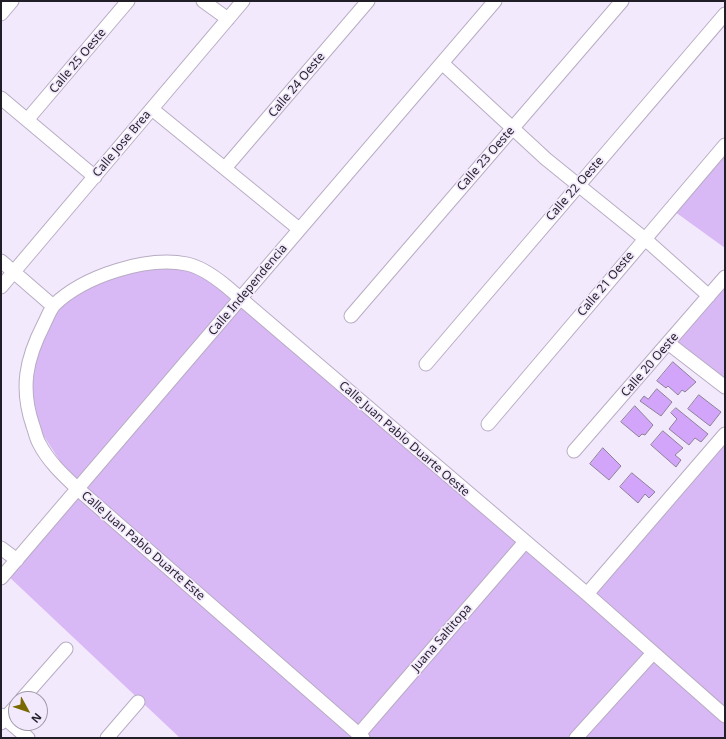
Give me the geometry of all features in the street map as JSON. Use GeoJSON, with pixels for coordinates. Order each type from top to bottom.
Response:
{"type":"FeatureCollection","features":[{"type":"Feature","properties":{"kind":"street"},"geometry":{"type":"LineString","coordinates":[[1,14],[12,1]]}},
{"type":"Feature","properties":{"kind":"street","name":"Calle 25 Oeste"},"geometry":{"type":"LineString","coordinates":[[27,120],[128,1]]}},
{"type":"Feature","properties":{"kind":"street"},"geometry":{"type":"LineString","coordinates":[[203,1],[228,19]]}},
{"type":"Feature","properties":{"kind":"street","name":"Calle Jose Brea"},"geometry":{"type":"LineString","coordinates":[[1,287],[243,1]]}},
{"type":"Feature","properties":{"kind":"street","name":"Calle 24 Oeste"},"geometry":{"type":"LineString","coordinates":[[225,168],[368,1]]}},
{"type":"Feature","properties":{"kind":"street","name":"Calle Independencia"},"geometry":{"type":"LineString","coordinates":[[1,578],[495,1]]}},
{"type":"Feature","properties":{"kind":"street","name":"Calle 23 Oeste"},"geometry":{"type":"LineString","coordinates":[[351,316],[622,1]]}},
{"type":"Feature","properties":{"kind":"street","name":"Calle 22 Oeste"},"geometry":{"type":"LineString","coordinates":[[426,364],[725,14]]}},
{"type":"Feature","properties":{"kind":"street"},"geometry":{"type":"LineString","coordinates":[[442,63],[546,159],[645,239],[709,296]]}},
{"type":"Feature","properties":{"kind":"street"},"geometry":{"type":"LineString","coordinates":[[1,98],[94,177]]}},
{"type":"Feature","properties":{"kind":"street"},"geometry":{"type":"LineString","coordinates":[[152,108],[299,229]]}},
{"type":"Feature","properties":{"kind":"street","name":"Calle 21 Oeste"},"geometry":{"type":"LineString","coordinates":[[488,424],[725,144]]}},
{"type":"Feature","properties":{"kind":"street"},"geometry":{"type":"LineString","coordinates":[[1,262],[53,306]]}},
{"type":"Feature","properties":{"kind":"street","name":"Calle Juan Pablo Duarte Oeste"},"geometry":{"type":"LineString","coordinates":[[53,306],[85,284],[119,269],[154,263],[187,264],[209,273],[587,594],[725,716]]}},
{"type":"Feature","properties":{"kind":"street","name":"Calle 20 Oeste"},"geometry":{"type":"LineString","coordinates":[[574,452],[725,277]]}},
{"type":"Feature","properties":{"kind":"street","name":"Calle Juan Pablo Duarte Este"},"geometry":{"type":"LineString","coordinates":[[53,306],[28,360],[25,384],[28,410],[38,442],[54,466],[78,489],[361,736]]}},
{"type":"Feature","properties":{"kind":"street"},"geometry":{"type":"LineString","coordinates":[[668,343],[725,387]]}},
{"type":"Feature","properties":{"kind":"street"},"geometry":{"type":"LineString","coordinates":[[587,594],[725,434]]}},
{"type":"Feature","properties":{"kind":"street","name":"Juana Saltitopa"},"geometry":{"type":"LineString","coordinates":[[361,736],[525,542]]}},
{"type":"Feature","properties":{"kind":"street"},"geometry":{"type":"LineString","coordinates":[[1,548],[17,560]]}},
{"type":"Feature","properties":{"kind":"street"},"geometry":{"type":"LineString","coordinates":[[29,691],[66,649]]}},
{"type":"Feature","properties":{"kind":"street"},"geometry":{"type":"LineString","coordinates":[[576,738],[653,653]]}},
{"type":"Feature","properties":{"kind":"street"},"geometry":{"type":"LineString","coordinates":[[107,738],[138,702]]}},
{"type":"Feature","properties":{"kind":"street"},"geometry":{"type":"LineString","coordinates":[[2,719],[28,738]]}},
{"type":"Feature","properties":{"kind":"shaded area"},"geometry":{"type":"Polygon","coordinates":[[[725,142],[725,248],[671,209],[725,142]]]}},
{"type":"Feature","properties":{"kind":"shaded area"},"geometry":{"type":"Polygon","coordinates":[[[154,263],[209,273],[725,717],[725,738],[180,738],[5,573],[78,489],[27,410],[25,384],[53,306],[85,284],[154,263]]]}},
{"type":"Feature","properties":{"kind":"shaded area"},"geometry":{"type":"Polygon","coordinates":[[[725,277],[725,387],[668,343],[725,277]]]}},
{"type":"Feature","properties":{"kind":"shaded area"},"geometry":{"type":"Polygon","coordinates":[[[725,434],[725,714],[587,594],[725,434]]]}},
{"type":"Feature","properties":{"kind":"building"},"geometry":{"type":"Polygon","coordinates":[[[673,362],[696,382],[685,392],[682,390],[678,395],[668,386],[666,388],[657,381],[673,362]]]}},
{"type":"Feature","properties":{"kind":"building"},"geometry":{"type":"Polygon","coordinates":[[[657,389],[672,402],[661,416],[640,401],[644,396],[648,399],[657,389]]]}},
{"type":"Feature","properties":{"kind":"building"},"geometry":{"type":"Polygon","coordinates":[[[699,395],[721,412],[710,426],[688,409],[699,395]]]}},
{"type":"Feature","properties":{"kind":"building"},"geometry":{"type":"Polygon","coordinates":[[[635,406],[653,425],[645,435],[642,434],[639,437],[621,422],[635,406]]]}},
{"type":"Feature","properties":{"kind":"building"},"geometry":{"type":"Polygon","coordinates":[[[676,408],[708,434],[701,442],[695,438],[689,445],[669,429],[677,419],[671,413],[676,408]]]}},
{"type":"Feature","properties":{"kind":"building"},"geometry":{"type":"Polygon","coordinates":[[[663,431],[683,448],[675,455],[681,460],[676,467],[651,445],[663,431]]]}},
{"type":"Feature","properties":{"kind":"building"},"geometry":{"type":"Polygon","coordinates":[[[603,448],[621,466],[609,480],[590,464],[603,448]]]}},
{"type":"Feature","properties":{"kind":"building"},"geometry":{"type":"Polygon","coordinates":[[[632,473],[655,492],[649,498],[645,494],[638,503],[620,487],[632,473]]]}}]}
